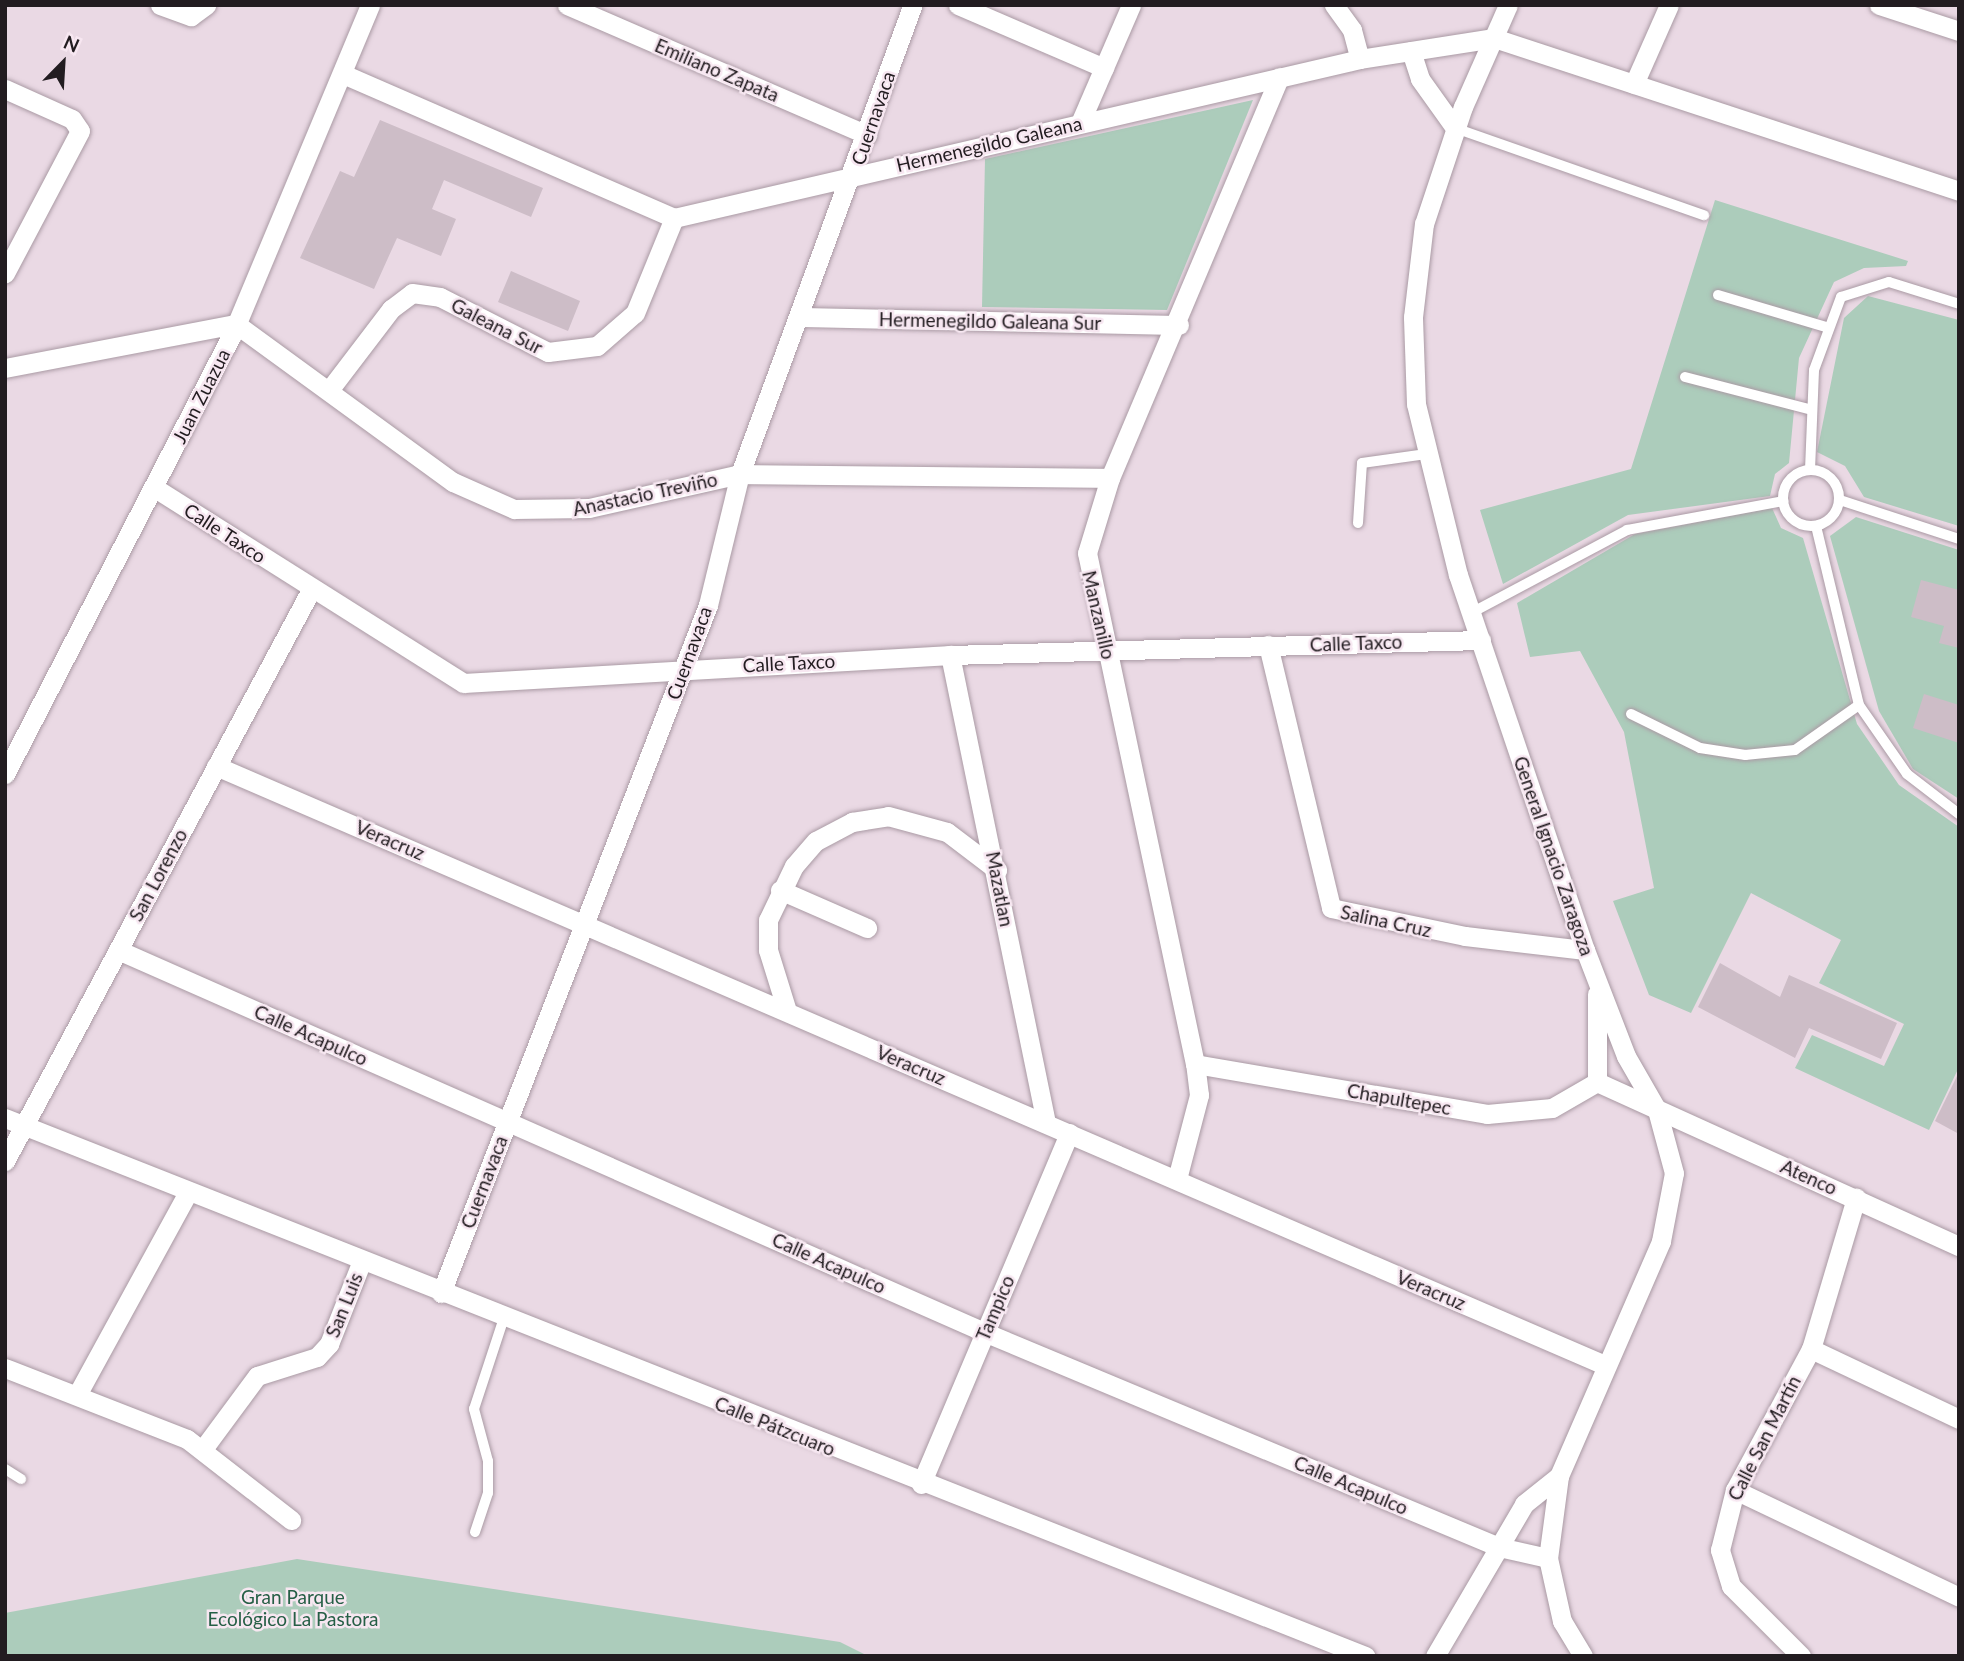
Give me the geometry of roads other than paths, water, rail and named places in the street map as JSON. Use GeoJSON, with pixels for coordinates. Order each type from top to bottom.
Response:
{"type":"FeatureCollection","features":[{"type":"Feature","properties":{"kind":"street"},"geometry":{"type":"LineString","coordinates":[[160,5],[202,10]]}},
{"type":"Feature","properties":{"kind":"street","name":"Juan Zuazua"},"geometry":{"type":"LineString","coordinates":[[5,774],[155,488],[236,324],[370,5]]}},
{"type":"Feature","properties":{"kind":"street","name":"Emiliano Zapata"},"geometry":{"type":"LineString","coordinates":[[567,5],[867,135]]}},
{"type":"Feature","properties":{"kind":"street","name":"Cuernavaca"},"geometry":{"type":"LineString","coordinates":[[441,1293],[685,668],[719,570],[740,474],[853,176],[913,5]]}},
{"type":"Feature","properties":{"kind":"street"},"geometry":{"type":"LineString","coordinates":[[958,5],[1104,68]]}},
{"type":"Feature","properties":{"kind":"street"},"geometry":{"type":"LineString","coordinates":[[1080,123],[1130,5]]}},
{"type":"Feature","properties":{"kind":"street"},"geometry":{"type":"LineString","coordinates":[[1334,5],[1352,30],[1360,59]]}},
{"type":"Feature","properties":{"kind":"street","name":"General Ignacio Zaragoza"},"geometry":{"type":"LineString","coordinates":[[1508,5],[1455,128],[1418,254],[1413,352],[1426,454],[1471,613],[1585,950],[1626,1056],[1657,1110],[1671,1147],[1671,1205],[1559,1476],[1548,1558]]}},
{"type":"Feature","properties":{"kind":"street"},"geometry":{"type":"LineString","coordinates":[[1634,84],[1669,5]]}},
{"type":"Feature","properties":{"kind":"street"},"geometry":{"type":"LineString","coordinates":[[1879,5],[1959,31]]}},
{"type":"Feature","properties":{"kind":"street"},"geometry":{"type":"LineString","coordinates":[[1494,38],[1959,191]]}},
{"type":"Feature","properties":{"kind":"street","name":"Hermenegildo Galeana"},"geometry":{"type":"LineString","coordinates":[[674,218],[1360,59],[1494,38]]}},
{"type":"Feature","properties":{"kind":"street"},"geometry":{"type":"LineString","coordinates":[[1411,51],[1420,79],[1455,128]]}},
{"type":"Feature","properties":{"kind":"street"},"geometry":{"type":"LineString","coordinates":[[343,74],[674,218]]}},
{"type":"Feature","properties":{"kind":"street","name":"Manzanillo"},"geometry":{"type":"LineString","coordinates":[[1177,1179],[1199,1096],[1195,1064],[1087,553],[1110,478],[1179,325],[1279,77]]}},
{"type":"Feature","properties":{"kind":"street"},"geometry":{"type":"LineString","coordinates":[[5,89],[78,124],[79,138],[5,273]]}},
{"type":"Feature","properties":{"kind":"street","name":"Galeana Sur"},"geometry":{"type":"LineString","coordinates":[[330,389],[391,309],[412,293],[440,298],[548,352],[597,346],[635,313],[674,218]]}},
{"type":"Feature","properties":{"kind":"street","name":"Hermenegildo Galeana Sur"},"geometry":{"type":"LineString","coordinates":[[800,317],[1179,325]]}},
{"type":"Feature","properties":{"kind":"street"},"geometry":{"type":"LineString","coordinates":[[5,368],[236,324]]}},
{"type":"Feature","properties":{"kind":"street","name":"Anastacio Treviño"},"geometry":{"type":"LineString","coordinates":[[236,324],[330,389],[453,482],[514,509],[559,512],[740,474],[1110,478]]}},
{"type":"Feature","properties":{"kind":"street","name":"Calle Taxco"},"geometry":{"type":"LineString","coordinates":[[155,488],[464,683],[685,668],[950,655],[1481,639]]}},
{"type":"Feature","properties":{"kind":"street","name":"San Lorenzo"},"geometry":{"type":"LineString","coordinates":[[5,1161],[312,588]]}},
{"type":"Feature","properties":{"kind":"street","name":"Salina Cruz"},"geometry":{"type":"LineString","coordinates":[[1268,645],[1331,908],[1465,936],[1585,950]]}},
{"type":"Feature","properties":{"kind":"street","name":"Mazatlan"},"geometry":{"type":"LineString","coordinates":[[950,655],[997,870],[1046,1123]]}},
{"type":"Feature","properties":{"kind":"street","name":"Veracruz"},"geometry":{"type":"LineString","coordinates":[[216,766],[1605,1365]]}},
{"type":"Feature","properties":{"kind":"street"},"geometry":{"type":"LineString","coordinates":[[788,1011],[768,950],[768,920],[780,890],[816,841],[852,822],[888,816],[947,832],[997,870]]}},
{"type":"Feature","properties":{"kind":"street"},"geometry":{"type":"LineString","coordinates":[[780,890],[867,928]]}},
{"type":"Feature","properties":{"kind":"street","name":"Calle Acapulco"},"geometry":{"type":"LineString","coordinates":[[118,950],[984,1332],[1499,1547],[1548,1558]]}},
{"type":"Feature","properties":{"kind":"street"},"geometry":{"type":"LineString","coordinates":[[1597,982],[1597,1082],[1657,1110]]}},
{"type":"Feature","properties":{"kind":"street","name":"Chapultepec"},"geometry":{"type":"LineString","coordinates":[[1195,1064],[1487,1114],[1552,1108],[1597,1082]]}},
{"type":"Feature","properties":{"kind":"street","name":"Atenco"},"geometry":{"type":"LineString","coordinates":[[1657,1110],[1959,1246]]}},
{"type":"Feature","properties":{"kind":"street","name":"Calle Pátzcuaro"},"geometry":{"type":"LineString","coordinates":[[5,1118],[361,1263],[1365,1656]]}},
{"type":"Feature","properties":{"kind":"street","name":"Tampico"},"geometry":{"type":"LineString","coordinates":[[921,1484],[1069,1133]]}},
{"type":"Feature","properties":{"kind":"street"},"geometry":{"type":"LineString","coordinates":[[77,1395],[187,1194]]}},
{"type":"Feature","properties":{"kind":"street","name":"Calle San Martín"},"geometry":{"type":"LineString","coordinates":[[1801,1656],[1758,1619],[1724,1569],[1724,1520],[1735,1490],[1811,1349],[1856,1198]]}},
{"type":"Feature","properties":{"kind":"street","name":"San Luis"},"geometry":{"type":"LineString","coordinates":[[203,1449],[257,1376],[317,1357],[329,1344],[361,1263]]}},
{"type":"Feature","properties":{"kind":"street"},"geometry":{"type":"LineString","coordinates":[[1811,1349],[1959,1419]]}},
{"type":"Feature","properties":{"kind":"street"},"geometry":{"type":"LineString","coordinates":[[5,1368],[77,1395],[203,1449],[291,1520]]}},
{"type":"Feature","properties":{"kind":"street"},"geometry":{"type":"LineString","coordinates":[[1434,1656],[1530,1494],[1559,1476]]}},
{"type":"Feature","properties":{"kind":"street"},"geometry":{"type":"LineString","coordinates":[[1735,1490],[1959,1597]]}},
{"type":"Feature","properties":{"kind":"street"},"geometry":{"type":"LineString","coordinates":[[1548,1558],[1562,1620],[1583,1656]]}},
{"type":"Feature","properties":{"kind":"lane"},"geometry":{"type":"LineString","coordinates":[[1455,128],[1704,215]]}},
{"type":"Feature","properties":{"kind":"lane"},"geometry":{"type":"LineString","coordinates":[[1810,470],[1809,409],[1826,327],[1841,297],[1856,288],[1889,282],[1959,304]]}},
{"type":"Feature","properties":{"kind":"lane"},"geometry":{"type":"LineString","coordinates":[[1718,295],[1826,327]]}},
{"type":"Feature","properties":{"kind":"lane"},"geometry":{"type":"LineString","coordinates":[[1685,377],[1809,409]]}},
{"type":"Feature","properties":{"kind":"lane"},"geometry":{"type":"LineString","coordinates":[[1359,523],[1362,463],[1426,454]]}},
{"type":"Feature","properties":{"kind":"lane"},"geometry":{"type":"LineString","coordinates":[[1783,501],[1793,476],[1810,470],[1828,475],[1840,500],[1959,539]]}},
{"type":"Feature","properties":{"kind":"lane"},"geometry":{"type":"LineString","coordinates":[[1783,501],[1798,523],[1816,526],[1832,517],[1840,500]]}},
{"type":"Feature","properties":{"kind":"lane"},"geometry":{"type":"LineString","coordinates":[[1471,613],[1628,530],[1783,501]]}},
{"type":"Feature","properties":{"kind":"lane"},"geometry":{"type":"LineString","coordinates":[[1816,526],[1859,705],[1907,774],[1959,814]]}},
{"type":"Feature","properties":{"kind":"lane"},"geometry":{"type":"LineString","coordinates":[[1631,714],[1700,748],[1745,755],[1795,750],[1859,705]]}},
{"type":"Feature","properties":{"kind":"lane"},"geometry":{"type":"LineString","coordinates":[[475,1532],[488,1493],[488,1461],[474,1409],[505,1318]]}},
{"type":"Feature","properties":{"kind":"lane"},"geometry":{"type":"LineString","coordinates":[[5,1469],[21,1479]]}},
{"type":"Feature","properties":{"kind":"park label","name":"Gran Parque Ecológico La Pastora"},"geometry":{"type":"Point","coordinates":[293,1608]}}]}
